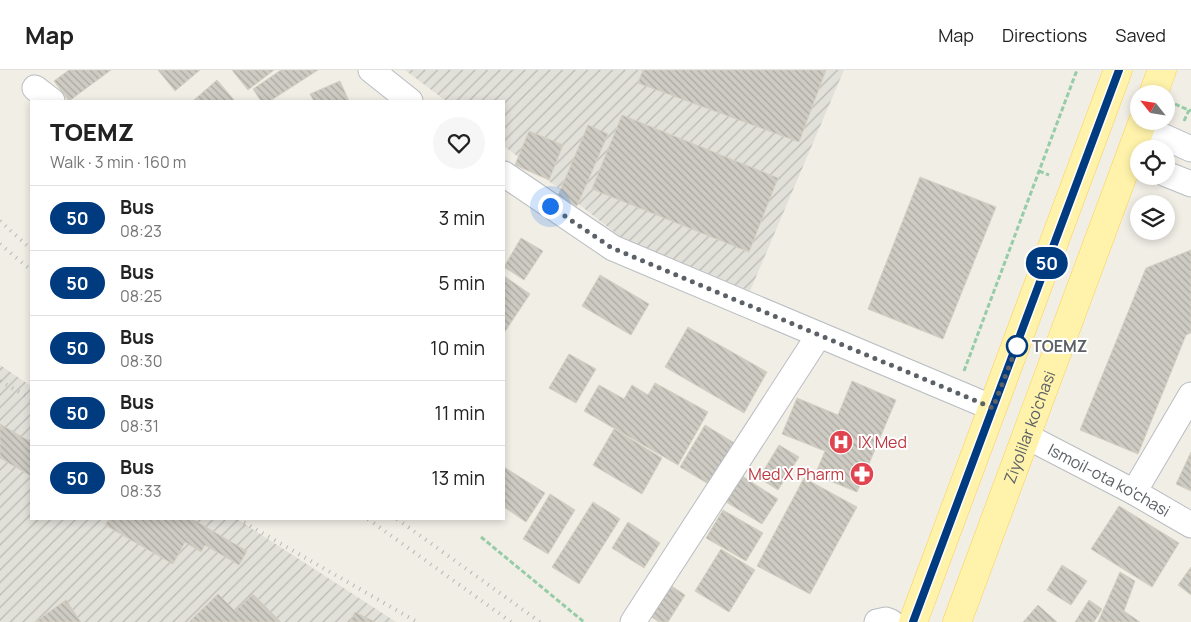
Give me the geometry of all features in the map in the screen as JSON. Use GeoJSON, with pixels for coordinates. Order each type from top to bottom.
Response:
{"type":"FeatureCollection","features":[{"type":"Feature","properties":{"kind":"main road"},"geometry":{"type":"LineString","coordinates":[[913,622],[1118,70]]}},
{"type":"Feature","properties":{"kind":"main road"},"geometry":{"type":"LineString","coordinates":[[1162,70],[1162,85]]}},
{"type":"Feature","properties":{"kind":"main road"},"geometry":{"type":"LineString","coordinates":[[1097,126],[1130,125]]}},
{"type":"Feature","properties":{"kind":"main road"},"geometry":{"type":"LineString","coordinates":[[1097,126],[1130,157]]}},
{"type":"Feature","properties":{"kind":"main road","name":"Ziyolilar ko'chasi"},"geometry":{"type":"LineString","coordinates":[[957,622],[1026,436],[1130,171]]}},
{"type":"Feature","properties":{"kind":"street"},"geometry":{"type":"LineString","coordinates":[[371,70],[409,100]]}},
{"type":"Feature","properties":{"kind":"street"},"geometry":{"type":"LineString","coordinates":[[1154,130],[1191,149]]}},
{"type":"Feature","properties":{"kind":"street"},"geometry":{"type":"LineString","coordinates":[[505,175],[612,248],[993,408]]}},
{"type":"Feature","properties":{"kind":"street"},"geometry":{"type":"LineString","coordinates":[[1175,178],[1191,184]]}},
{"type":"Feature","properties":{"kind":"street"},"geometry":{"type":"LineString","coordinates":[[632,622],[819,335]]}},
{"type":"Feature","properties":{"kind":"street"},"geometry":{"type":"LineString","coordinates":[[1134,492],[1191,395]]}},
{"type":"Feature","properties":{"kind":"street","name":"Ismoil-ota ko'chasi"},"geometry":{"type":"LineString","coordinates":[[1026,436],[1134,492],[1191,525]]}},
{"type":"Feature","properties":{"kind":"street"},"geometry":{"type":"LineString","coordinates":[[877,622],[886,620],[891,622]]}},
{"type":"Feature","properties":{"kind":"path"},"geometry":{"type":"LineString","coordinates":[[956,392],[1076,70]]}},
{"type":"Feature","properties":{"kind":"path"},"geometry":{"type":"LineString","coordinates":[[1175,104],[1190,110],[1183,124]]}},
{"type":"Feature","properties":{"kind":"path"},"geometry":{"type":"LineString","coordinates":[[1039,171],[1049,175]]}},
{"type":"Feature","properties":{"kind":"path"},"geometry":{"type":"LineString","coordinates":[[482,536],[584,622]]}},
{"type":"Feature","properties":{"kind":"shaded area"},"geometry":{"type":"Polygon","coordinates":[[[405,70],[844,70],[750,291],[622,238],[505,147],[505,100],[445,100],[405,70]]]}},
{"type":"Feature","properties":{"kind":"shaded area"},"geometry":{"type":"Polygon","coordinates":[[[0,365],[30,385],[30,520],[239,520],[396,622],[0,622],[0,365]]]}},
{"type":"Feature","properties":{"kind":"building"},"geometry":{"type":"Polygon","coordinates":[[[69,70],[111,70],[70,100],[68,100],[54,81],[69,70]]]}},
{"type":"Feature","properties":{"kind":"building"},"geometry":{"type":"Polygon","coordinates":[[[158,70],[200,70],[175,91],[158,70]]]}},
{"type":"Feature","properties":{"kind":"building"},"geometry":{"type":"Polygon","coordinates":[[[232,70],[274,70],[248,90],[232,70]]]}},
{"type":"Feature","properties":{"kind":"building"},"geometry":{"type":"Polygon","coordinates":[[[281,70],[318,70],[272,100],[260,100],[253,89],[281,70]]]}},
{"type":"Feature","properties":{"kind":"building"},"geometry":{"type":"Polygon","coordinates":[[[643,70],[826,70],[799,142],[638,83],[643,70]]]}},
{"type":"Feature","properties":{"kind":"building"},"geometry":{"type":"Polygon","coordinates":[[[217,80],[234,100],[194,100],[217,80]]]}},
{"type":"Feature","properties":{"kind":"building"},"geometry":{"type":"Polygon","coordinates":[[[340,81],[349,100],[313,100],[310,94],[340,81]]]}},
{"type":"Feature","properties":{"kind":"building"},"geometry":{"type":"Polygon","coordinates":[[[622,115],[778,178],[749,252],[592,189],[622,115]]]}},
{"type":"Feature","properties":{"kind":"building"},"geometry":{"type":"Polygon","coordinates":[[[588,125],[608,134],[577,206],[557,198],[588,125]]]}},
{"type":"Feature","properties":{"kind":"building"},"geometry":{"type":"Polygon","coordinates":[[[529,131],[563,145],[549,180],[515,165],[529,131]]]}},
{"type":"Feature","properties":{"kind":"building"},"geometry":{"type":"Polygon","coordinates":[[[920,177],[996,207],[943,339],[868,309],[920,177]]]}},
{"type":"Feature","properties":{"kind":"building"},"geometry":{"type":"Polygon","coordinates":[[[521,238],[543,251],[524,280],[505,268],[521,238]]]}},
{"type":"Feature","properties":{"kind":"building"},"geometry":{"type":"Polygon","coordinates":[[[1191,250],[1191,333],[1186,335],[1138,454],[1080,430],[1146,268],[1191,250]]]}},
{"type":"Feature","properties":{"kind":"building"},"geometry":{"type":"Polygon","coordinates":[[[600,275],[649,304],[631,335],[582,306],[600,275]]]}},
{"type":"Feature","properties":{"kind":"building"},"geometry":{"type":"Polygon","coordinates":[[[505,277],[530,294],[505,332],[505,277]]]}},
{"type":"Feature","properties":{"kind":"building"},"geometry":{"type":"Polygon","coordinates":[[[688,327],[767,372],[744,413],[665,367],[688,327]]]}},
{"type":"Feature","properties":{"kind":"building"},"geometry":{"type":"Polygon","coordinates":[[[569,354],[596,369],[576,403],[549,388],[569,354]]]}},
{"type":"Feature","properties":{"kind":"building","name":"IX Med"},"geometry":{"type":"Polygon","coordinates":[[[852,381],[896,400],[857,492],[815,475],[825,451],[782,434],[797,398],[838,415],[852,381]]]}},
{"type":"Feature","properties":{"kind":"building"},"geometry":{"type":"Polygon","coordinates":[[[655,383],[708,412],[678,465],[584,411],[599,385],[624,399],[632,385],[648,395],[655,383]]]}},
{"type":"Feature","properties":{"kind":"building"},"geometry":{"type":"Polygon","coordinates":[[[0,424],[30,441],[30,475],[0,458],[0,424]]]}},
{"type":"Feature","properties":{"kind":"building"},"geometry":{"type":"Polygon","coordinates":[[[705,425],[736,444],[712,486],[680,467],[705,425]]]}},
{"type":"Feature","properties":{"kind":"building"},"geometry":{"type":"Polygon","coordinates":[[[614,429],[662,458],[642,494],[593,465],[614,429]]]}},
{"type":"Feature","properties":{"kind":"building"},"geometry":{"type":"Polygon","coordinates":[[[779,445],[799,457],[778,490],[759,478],[779,445]]]}},
{"type":"Feature","properties":{"kind":"building"},"geometry":{"type":"Polygon","coordinates":[[[1191,452],[1191,491],[1176,484],[1191,452]]]}},
{"type":"Feature","properties":{"kind":"building"},"geometry":{"type":"Polygon","coordinates":[[[505,468],[545,493],[526,522],[505,508],[505,468]]]}},
{"type":"Feature","properties":{"kind":"building"},"geometry":{"type":"Polygon","coordinates":[[[742,476],[778,499],[762,524],[726,502],[742,476]]]}},
{"type":"Feature","properties":{"kind":"building"},"geometry":{"type":"Polygon","coordinates":[[[804,478],[857,507],[810,594],[757,566],[804,478]]]}},
{"type":"Feature","properties":{"kind":"building"},"geometry":{"type":"Polygon","coordinates":[[[550,494],[575,510],[548,554],[523,539],[550,494]]]}},
{"type":"Feature","properties":{"kind":"building"},"geometry":{"type":"Polygon","coordinates":[[[593,502],[620,519],[579,584],[552,567],[593,502]]]}},
{"type":"Feature","properties":{"kind":"building"},"geometry":{"type":"Polygon","coordinates":[[[1119,506],[1179,543],[1152,587],[1091,549],[1119,506]]]}},
{"type":"Feature","properties":{"kind":"building"},"geometry":{"type":"Polygon","coordinates":[[[723,510],[763,533],[746,561],[706,538],[723,510]]]}},
{"type":"Feature","properties":{"kind":"building"},"geometry":{"type":"Polygon","coordinates":[[[108,520],[194,520],[247,551],[239,565],[205,545],[201,552],[185,542],[173,564],[105,525],[108,520]]]}},
{"type":"Feature","properties":{"kind":"building"},"geometry":{"type":"Polygon","coordinates":[[[628,522],[660,543],[644,568],[612,548],[628,522]]]}},
{"type":"Feature","properties":{"kind":"building"},"geometry":{"type":"Polygon","coordinates":[[[721,549],[755,570],[729,612],[695,591],[721,549]]]}},
{"type":"Feature","properties":{"kind":"building"},"geometry":{"type":"Polygon","coordinates":[[[1062,565],[1087,581],[1071,605],[1047,590],[1062,565]]]}},
{"type":"Feature","properties":{"kind":"building"},"geometry":{"type":"Polygon","coordinates":[[[1191,567],[1191,595],[1178,585],[1191,567]]]}},
{"type":"Feature","properties":{"kind":"building"},"geometry":{"type":"Polygon","coordinates":[[[1120,572],[1135,581],[1124,611],[1140,622],[1098,622],[1120,572]]]}},
{"type":"Feature","properties":{"kind":"building"},"geometry":{"type":"Polygon","coordinates":[[[670,585],[685,595],[668,622],[659,622],[650,616],[670,585]]]}},
{"type":"Feature","properties":{"kind":"building"},"geometry":{"type":"Polygon","coordinates":[[[218,594],[235,611],[253,594],[281,622],[189,622],[218,594]]]}},
{"type":"Feature","properties":{"kind":"building"},"geometry":{"type":"Polygon","coordinates":[[[66,600],[81,622],[35,622],[66,600]]]}},
{"type":"Feature","properties":{"kind":"building"},"geometry":{"type":"Polygon","coordinates":[[[1089,600],[1102,609],[1094,622],[1075,622],[1089,600]]]}},
{"type":"Feature","properties":{"kind":"building"},"geometry":{"type":"Polygon","coordinates":[[[1038,605],[1057,622],[1023,622],[1038,605]]]}},
{"type":"Feature","properties":{"kind":"building"},"geometry":{"type":"Polygon","coordinates":[[[355,612],[375,622],[350,622],[355,612]]]}},
{"type":"Feature","properties":{"kind":"railway"},"geometry":{"type":"LineString","coordinates":[[0,221],[30,248]]}},
{"type":"Feature","properties":{"kind":"railway"},"geometry":{"type":"LineString","coordinates":[[0,244],[30,269]]}},
{"type":"Feature","properties":{"kind":"railway"},"geometry":{"type":"LineString","coordinates":[[0,381],[30,398]]}},
{"type":"Feature","properties":{"kind":"railway"},"geometry":{"type":"LineString","coordinates":[[240,520],[417,622]]}},
{"type":"Feature","properties":{"kind":"railway"},"geometry":{"type":"LineString","coordinates":[[369,520],[511,622]]}},
{"type":"Feature","properties":{"kind":"railway"},"geometry":{"type":"LineString","coordinates":[[398,520],[540,622]]}},
{"type":"Feature","properties":{"kind":"bus line","name":"50"},"geometry":{"type":"LineString","coordinates":[[913,622],[1119,70]]}},
{"type":"Feature","properties":{"kind":"place","name":"TOEMZ"},"geometry":{"type":"Point","coordinates":[1017,346]}},
{"type":"Feature","properties":{"kind":"place","name":"IX Med"},"geometry":{"type":"Point","coordinates":[841,442]}},
{"type":"Feature","properties":{"kind":"place","name":"Med X Pharm"},"geometry":{"type":"Point","coordinates":[862,474]}},
{"type":"Feature","properties":{"kind":"route"},"geometry":{"type":"LineString","coordinates":[[550,206],[612,248],[993,408],[1017,346]]}}]}
